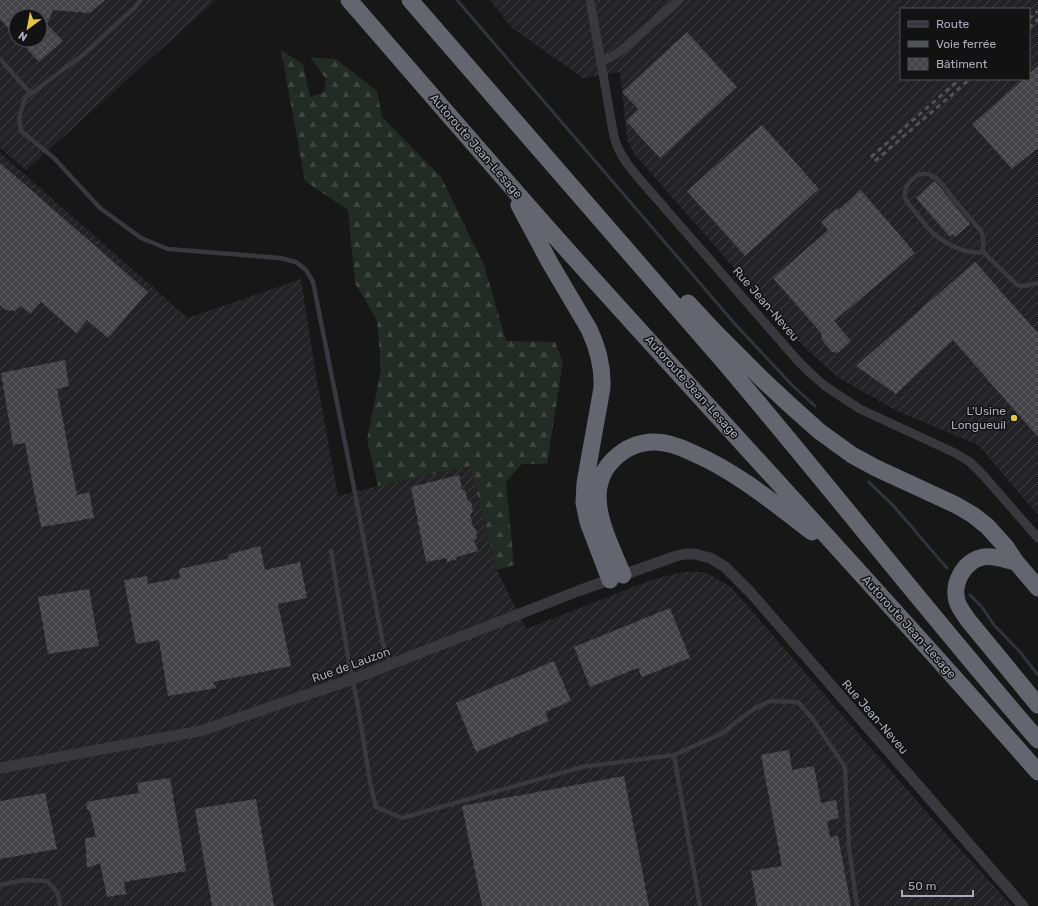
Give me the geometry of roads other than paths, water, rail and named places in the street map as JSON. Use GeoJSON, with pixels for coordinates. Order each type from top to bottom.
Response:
{"type":"FeatureCollection","features":[{"type":"Feature","properties":{"kind":"highway","name":"Autoroute Jean-Lesage"},"geometry":{"type":"LineString","coordinates":[[349,0],[568,251],[852,563],[1038,772]]}},
{"type":"Feature","properties":{"kind":"highway","name":"Autoroute Jean-Lesage"},"geometry":{"type":"LineString","coordinates":[[410,0],[769,416],[1038,740]]}},
{"type":"Feature","properties":{"kind":"highway"},"geometry":{"type":"LineString","coordinates":[[503,177],[550,263],[589,329],[599,355],[602,374],[602,388],[585,483],[584,503],[585,514],[588,522],[617,577]]}},
{"type":"Feature","properties":{"kind":"highway"},"geometry":{"type":"LineString","coordinates":[[629,252],[687,302],[754,370],[819,431],[847,452],[876,468],[956,505],[973,515],[999,539],[1038,588]]}},
{"type":"Feature","properties":{"kind":"highway"},"geometry":{"type":"LineString","coordinates":[[617,577],[601,520],[598,503],[599,486],[602,475],[608,465],[622,452],[638,444],[656,442],[682,448],[725,469],[758,490],[852,563]]}},
{"type":"Feature","properties":{"kind":"highway"},"geometry":{"type":"LineString","coordinates":[[1016,562],[988,556],[973,561],[963,570],[958,579],[956,597],[959,606],[968,620],[1038,706]]}},
{"type":"Feature","properties":{"kind":"street","name":"Rue Jean-Neveu"},"geometry":{"type":"LineString","coordinates":[[590,0],[612,130],[616,143],[624,159],[653,195],[798,361],[819,381],[857,407],[970,462],[1038,538]]}},
{"type":"Feature","properties":{"kind":"street"},"geometry":{"type":"LineString","coordinates":[[601,61],[622,50],[679,0]]}},
{"type":"Feature","properties":{"kind":"street","name":"Rue de Lauzon"},"geometry":{"type":"LineString","coordinates":[[0,768],[200,731],[353,679],[617,577],[676,556],[690,554],[701,555]]}},
{"type":"Feature","properties":{"kind":"street","name":"Rue Jean-Neveu"},"geometry":{"type":"LineString","coordinates":[[701,555],[724,566],[751,593],[1023,906]]}},
{"type":"Feature","properties":{"kind":"lane"},"geometry":{"type":"LineString","coordinates":[[141,0],[84,54],[25,98],[19,118],[21,131],[54,158],[100,208],[141,238],[168,249],[280,258],[296,262],[306,270],[313,282],[354,486],[383,644],[390,665]]}},
{"type":"Feature","properties":{"kind":"lane"},"geometry":{"type":"LineString","coordinates":[[0,59],[31,94]]}},
{"type":"Feature","properties":{"kind":"lane"},"geometry":{"type":"LineString","coordinates":[[983,252],[983,237],[981,232],[941,184],[930,174],[920,174],[915,176],[906,190],[905,198],[930,230],[956,248],[973,252],[983,252],[1017,285],[1026,286],[1038,283]]}},
{"type":"Feature","properties":{"kind":"lane"},"geometry":{"type":"LineString","coordinates":[[331,551],[349,663],[358,706],[370,782],[376,807],[402,818],[582,767],[674,756],[721,734],[752,710],[770,701],[798,702],[812,718],[845,767],[849,848],[857,906]]}},
{"type":"Feature","properties":{"kind":"lane"},"geometry":{"type":"LineString","coordinates":[[674,756],[700,906]]}},
{"type":"Feature","properties":{"kind":"lane"},"geometry":{"type":"LineString","coordinates":[[0,885],[24,880],[47,881],[58,893],[60,906]]}},
{"type":"Feature","properties":{"kind":"waterway"},"geometry":{"type":"LineString","coordinates":[[457,0],[735,324],[792,385],[815,406]]}},
{"type":"Feature","properties":{"kind":"waterway"},"geometry":{"type":"LineString","coordinates":[[869,482],[895,507],[947,568]]}},
{"type":"Feature","properties":{"kind":"waterway"},"geometry":{"type":"LineString","coordinates":[[970,595],[982,607],[994,625],[1020,652],[1038,675]]}},
{"type":"Feature","properties":{"kind":"railway"},"geometry":{"type":"LineString","coordinates":[[1030,18],[1038,11]]}},
{"type":"Feature","properties":{"kind":"railway"},"geometry":{"type":"LineString","coordinates":[[1030,27],[1038,19]]}},
{"type":"Feature","properties":{"kind":"railway"},"geometry":{"type":"LineString","coordinates":[[871,157],[959,80]]}},
{"type":"Feature","properties":{"kind":"railway"},"geometry":{"type":"LineString","coordinates":[[875,161],[969,80]]}},
{"type":"Feature","properties":{"kind":"place","name":"L'Usine Longueuil"},"geometry":{"type":"Point","coordinates":[1014,418]}}]}
